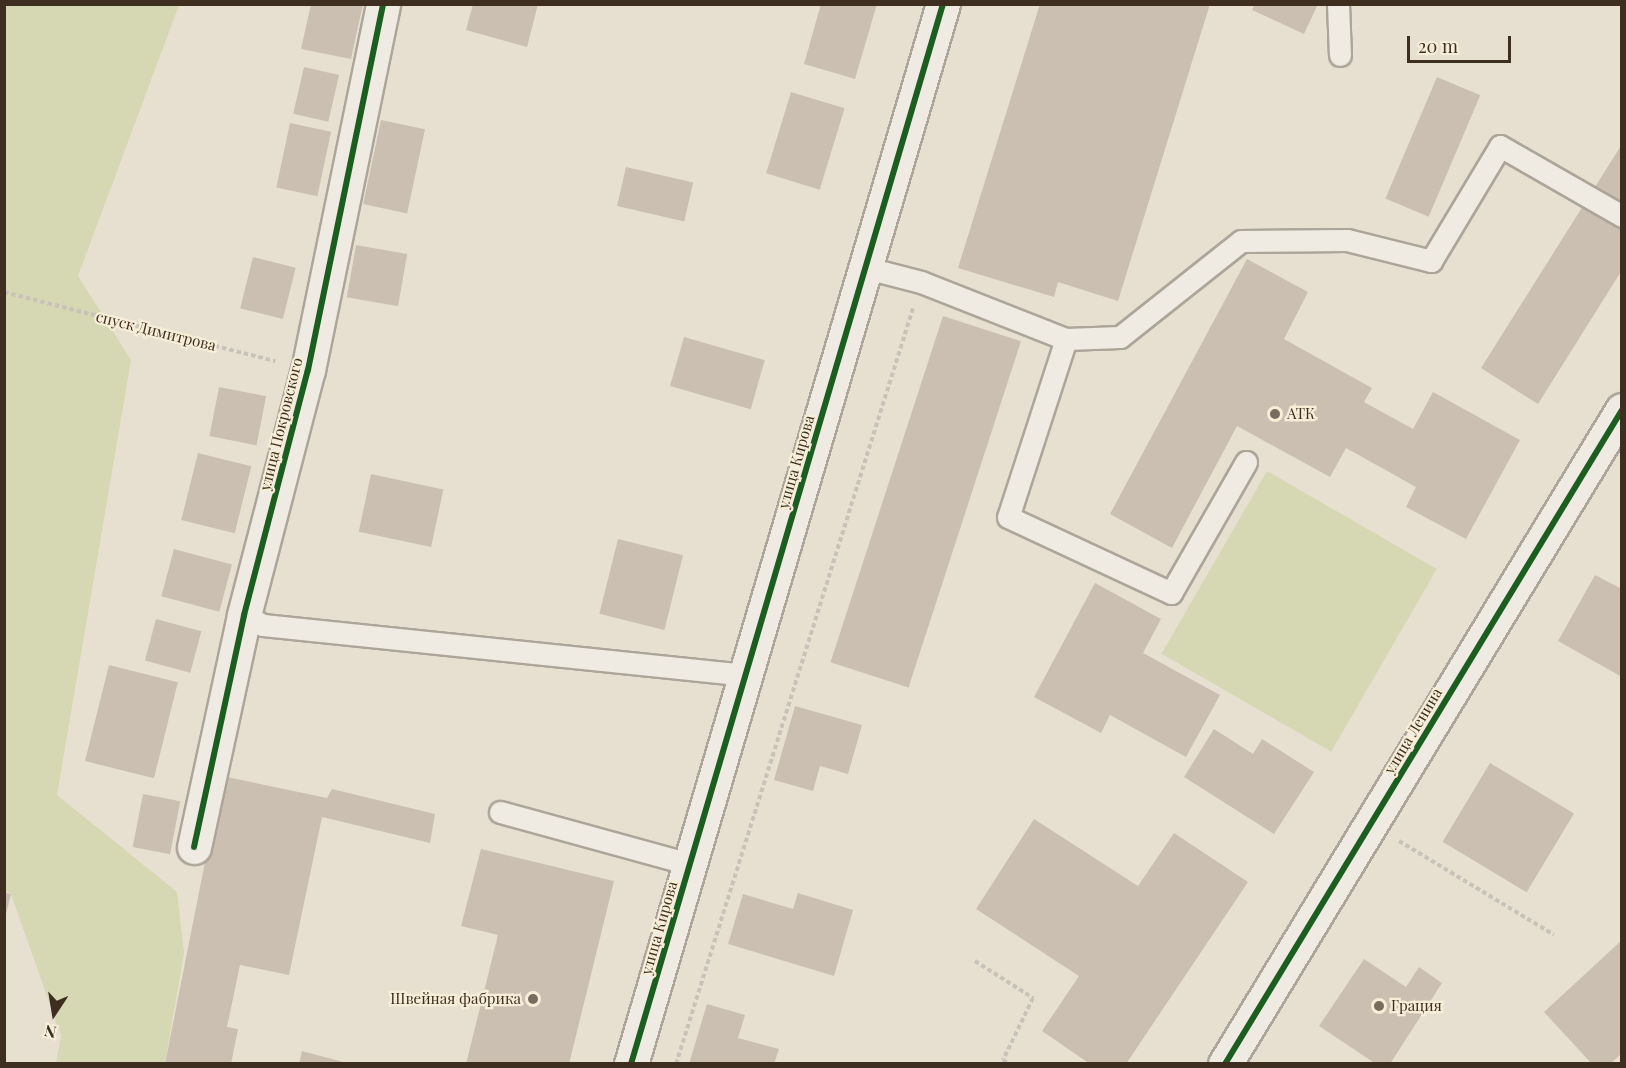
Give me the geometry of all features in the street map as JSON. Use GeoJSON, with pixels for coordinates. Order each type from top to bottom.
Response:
{"type":"FeatureCollection","features":[{"type":"Feature","properties":{"kind":"street","name":"улица Покровского"},"geometry":{"type":"LineString","coordinates":[[194,847],[244,615],[308,370],[383,4]]}},
{"type":"Feature","properties":{"kind":"street","name":"улица Кирова"},"geometry":{"type":"LineString","coordinates":[[631,1064],[749,675],[863,267],[943,4]]}},
{"type":"Feature","properties":{"kind":"street","name":"улица Ленина"},"geometry":{"type":"LineString","coordinates":[[1225,1064],[1622,410]]}},
{"type":"Feature","properties":{"kind":"lane"},"geometry":{"type":"LineString","coordinates":[[1338,4],[1341,55]]}},
{"type":"Feature","properties":{"kind":"lane"},"geometry":{"type":"LineString","coordinates":[[863,267],[921,282],[1066,339],[1120,337],[1241,241],[1347,240],[1431,261],[1500,146],[1622,216]]}},
{"type":"Feature","properties":{"kind":"lane"},"geometry":{"type":"LineString","coordinates":[[1066,339],[1008,517],[1171,593],[1246,462]]}},
{"type":"Feature","properties":{"kind":"lane"},"geometry":{"type":"LineString","coordinates":[[244,615],[263,625],[749,675]]}},
{"type":"Feature","properties":{"kind":"lane"},"geometry":{"type":"LineString","coordinates":[[500,812],[690,864]]}},
{"type":"Feature","properties":{"kind":"path"},"geometry":{"type":"LineString","coordinates":[[676,1064],[921,282]]}},
{"type":"Feature","properties":{"kind":"path"},"geometry":{"type":"LineString","coordinates":[[1370,823],[1554,936]]}},
{"type":"Feature","properties":{"kind":"path"},"geometry":{"type":"LineString","coordinates":[[975,961],[1033,998],[1003,1060],[1009,1064]]}},
{"type":"Feature","properties":{"kind":"green space"},"geometry":{"type":"Polygon","coordinates":[[[5,4],[179,5],[78,276],[131,360],[57,795],[177,892],[184,953],[165,1063],[56,1063],[61,1036],[11,894],[5,890],[5,4]]]}},
{"type":"Feature","properties":{"kind":"green space"},"geometry":{"type":"Polygon","coordinates":[[[1267,471],[1437,569],[1331,752],[1162,654],[1267,471]]]}},
{"type":"Feature","properties":{"kind":"building"},"geometry":{"type":"Polygon","coordinates":[[[311,4],[363,4],[351,59],[301,49],[311,4]]]}},
{"type":"Feature","properties":{"kind":"building"},"geometry":{"type":"Polygon","coordinates":[[[473,4],[538,4],[527,47],[466,30],[473,4]]]}},
{"type":"Feature","properties":{"kind":"building"},"geometry":{"type":"Polygon","coordinates":[[[821,4],[877,4],[855,79],[804,64],[821,4]]]}},
{"type":"Feature","properties":{"kind":"building"},"geometry":{"type":"Polygon","coordinates":[[[1040,4],[1210,4],[1118,301],[1058,282],[1054,297],[958,268],[1040,4]]]}},
{"type":"Feature","properties":{"kind":"building"},"geometry":{"type":"Polygon","coordinates":[[[1255,4],[1318,4],[1304,34],[1252,10],[1255,4]]]}},
{"type":"Feature","properties":{"kind":"building"},"geometry":{"type":"Polygon","coordinates":[[[304,67],[339,75],[328,122],[293,114],[304,67]]]}},
{"type":"Feature","properties":{"kind":"building"},"geometry":{"type":"Polygon","coordinates":[[[1437,77],[1480,95],[1429,217],[1385,199],[1437,77]]]}},
{"type":"Feature","properties":{"kind":"building"},"geometry":{"type":"Polygon","coordinates":[[[791,92],[845,108],[820,190],[766,173],[791,92]]]}},
{"type":"Feature","properties":{"kind":"building"},"geometry":{"type":"Polygon","coordinates":[[[381,120],[425,129],[407,213],[363,204],[381,120]]]}},
{"type":"Feature","properties":{"kind":"building"},"geometry":{"type":"Polygon","coordinates":[[[290,123],[331,132],[317,196],[276,188],[290,123]]]}},
{"type":"Feature","properties":{"kind":"building"},"geometry":{"type":"Polygon","coordinates":[[[1622,144],[1622,270],[1538,404],[1481,368],[1622,144]]]}},
{"type":"Feature","properties":{"kind":"building"},"geometry":{"type":"Polygon","coordinates":[[[626,167],[693,183],[684,221],[617,206],[626,167]]]}},
{"type":"Feature","properties":{"kind":"building"},"geometry":{"type":"Polygon","coordinates":[[[356,245],[407,254],[398,306],[347,297],[356,245]]]}},
{"type":"Feature","properties":{"kind":"building"},"geometry":{"type":"Polygon","coordinates":[[[253,257],[296,268],[283,319],[240,308],[253,257]]]}},
{"type":"Feature","properties":{"kind":"building","name":"АТК"},"geometry":{"type":"Polygon","coordinates":[[[1247,259],[1308,292],[1284,339],[1372,388],[1364,402],[1413,429],[1433,392],[1520,440],[1466,539],[1406,507],[1416,487],[1346,448],[1330,477],[1237,426],[1172,548],[1110,514],[1247,259]]]}},
{"type":"Feature","properties":{"kind":"building"},"geometry":{"type":"Polygon","coordinates":[[[943,316],[1021,341],[909,688],[831,662],[943,316]]]}},
{"type":"Feature","properties":{"kind":"building"},"geometry":{"type":"Polygon","coordinates":[[[684,337],[765,360],[751,409],[670,386],[684,337]]]}},
{"type":"Feature","properties":{"kind":"building"},"geometry":{"type":"Polygon","coordinates":[[[219,387],[266,396],[257,445],[209,436],[219,387]]]}},
{"type":"Feature","properties":{"kind":"building"},"geometry":{"type":"Polygon","coordinates":[[[198,453],[251,466],[235,533],[181,520],[198,453]]]}},
{"type":"Feature","properties":{"kind":"building"},"geometry":{"type":"Polygon","coordinates":[[[371,474],[443,489],[431,547],[359,532],[371,474]]]}},
{"type":"Feature","properties":{"kind":"building"},"geometry":{"type":"Polygon","coordinates":[[[618,539],[683,555],[664,630],[599,614],[618,539]]]}},
{"type":"Feature","properties":{"kind":"building"},"geometry":{"type":"Polygon","coordinates":[[[174,549],[232,565],[219,612],[161,596],[174,549]]]}},
{"type":"Feature","properties":{"kind":"building"},"geometry":{"type":"Polygon","coordinates":[[[1595,575],[1622,589],[1622,677],[1558,641],[1595,575]]]}},
{"type":"Feature","properties":{"kind":"building"},"geometry":{"type":"Polygon","coordinates":[[[1095,583],[1161,619],[1143,653],[1220,695],[1186,757],[1110,715],[1101,733],[1034,697],[1095,583]]]}},
{"type":"Feature","properties":{"kind":"building"},"geometry":{"type":"Polygon","coordinates":[[[156,619],[201,631],[190,673],[145,661],[156,619]]]}},
{"type":"Feature","properties":{"kind":"building"},"geometry":{"type":"Polygon","coordinates":[[[109,665],[178,682],[154,778],[85,761],[109,665]]]}},
{"type":"Feature","properties":{"kind":"building"},"geometry":{"type":"Polygon","coordinates":[[[795,706],[862,725],[848,774],[820,766],[813,791],[774,780],[795,706]]]}},
{"type":"Feature","properties":{"kind":"building"},"geometry":{"type":"Polygon","coordinates":[[[1214,729],[1253,754],[1262,739],[1314,772],[1274,834],[1184,777],[1214,729]]]}},
{"type":"Feature","properties":{"kind":"building"},"geometry":{"type":"Polygon","coordinates":[[[1490,763],[1574,813],[1527,892],[1443,842],[1490,763]]]}},
{"type":"Feature","properties":{"kind":"building"},"geometry":{"type":"Polygon","coordinates":[[[222,776],[327,798],[332,789],[435,814],[430,843],[322,817],[289,975],[240,965],[227,1027],[238,1029],[231,1064],[165,1064],[222,776]]]}},
{"type":"Feature","properties":{"kind":"building"},"geometry":{"type":"Polygon","coordinates":[[[143,794],[180,801],[170,854],[133,847],[143,794]]]}},
{"type":"Feature","properties":{"kind":"building"},"geometry":{"type":"Polygon","coordinates":[[[1034,819],[1138,886],[1174,833],[1248,882],[1126,1064],[1090,1064],[1042,1031],[1079,976],[976,909],[1034,819]]]}},
{"type":"Feature","properties":{"kind":"building","name":"Швейная фабрика"},"geometry":{"type":"Polygon","coordinates":[[[481,849],[614,881],[569,1064],[466,1064],[498,935],[461,926],[481,849]]]}},
{"type":"Feature","properties":{"kind":"building"},"geometry":{"type":"Polygon","coordinates":[[[4,892],[11,894],[5,918],[4,918],[4,892]]]}},
{"type":"Feature","properties":{"kind":"building"},"geometry":{"type":"Polygon","coordinates":[[[798,893],[853,910],[834,976],[728,944],[743,894],[793,909],[798,893]]]}},
{"type":"Feature","properties":{"kind":"building"},"geometry":{"type":"Polygon","coordinates":[[[1622,940],[1622,1053],[1610,1064],[1592,1064],[1544,1012],[1622,940]]]}},
{"type":"Feature","properties":{"kind":"building","name":"Грация"},"geometry":{"type":"Polygon","coordinates":[[[1364,959],[1406,987],[1419,967],[1442,983],[1390,1064],[1376,1064],[1319,1026],[1364,959]]]}},
{"type":"Feature","properties":{"kind":"building"},"geometry":{"type":"Polygon","coordinates":[[[707,1004],[745,1015],[738,1038],[779,1049],[774,1064],[689,1064],[707,1004]]]}},
{"type":"Feature","properties":{"kind":"building"},"geometry":{"type":"Polygon","coordinates":[[[302,1051],[347,1063],[347,1064],[299,1064],[302,1051]]]}},
{"type":"Feature","properties":{"kind":"cycle path"},"geometry":{"type":"LineString","coordinates":[[194,847],[244,615],[308,370],[383,4]]}},
{"type":"Feature","properties":{"kind":"cycle path"},"geometry":{"type":"LineString","coordinates":[[631,1064],[943,4]]}},
{"type":"Feature","properties":{"kind":"cycle path"},"geometry":{"type":"LineString","coordinates":[[1225,1064],[1622,410]]}},
{"type":"Feature","properties":{"kind":"place","name":"АТК"},"geometry":{"type":"Point","coordinates":[1275,414]}},
{"type":"Feature","properties":{"kind":"place","name":"Швейная фабрика"},"geometry":{"type":"Point","coordinates":[533,999]}},
{"type":"Feature","properties":{"kind":"place","name":"Грация"},"geometry":{"type":"Point","coordinates":[1379,1006]}}]}
